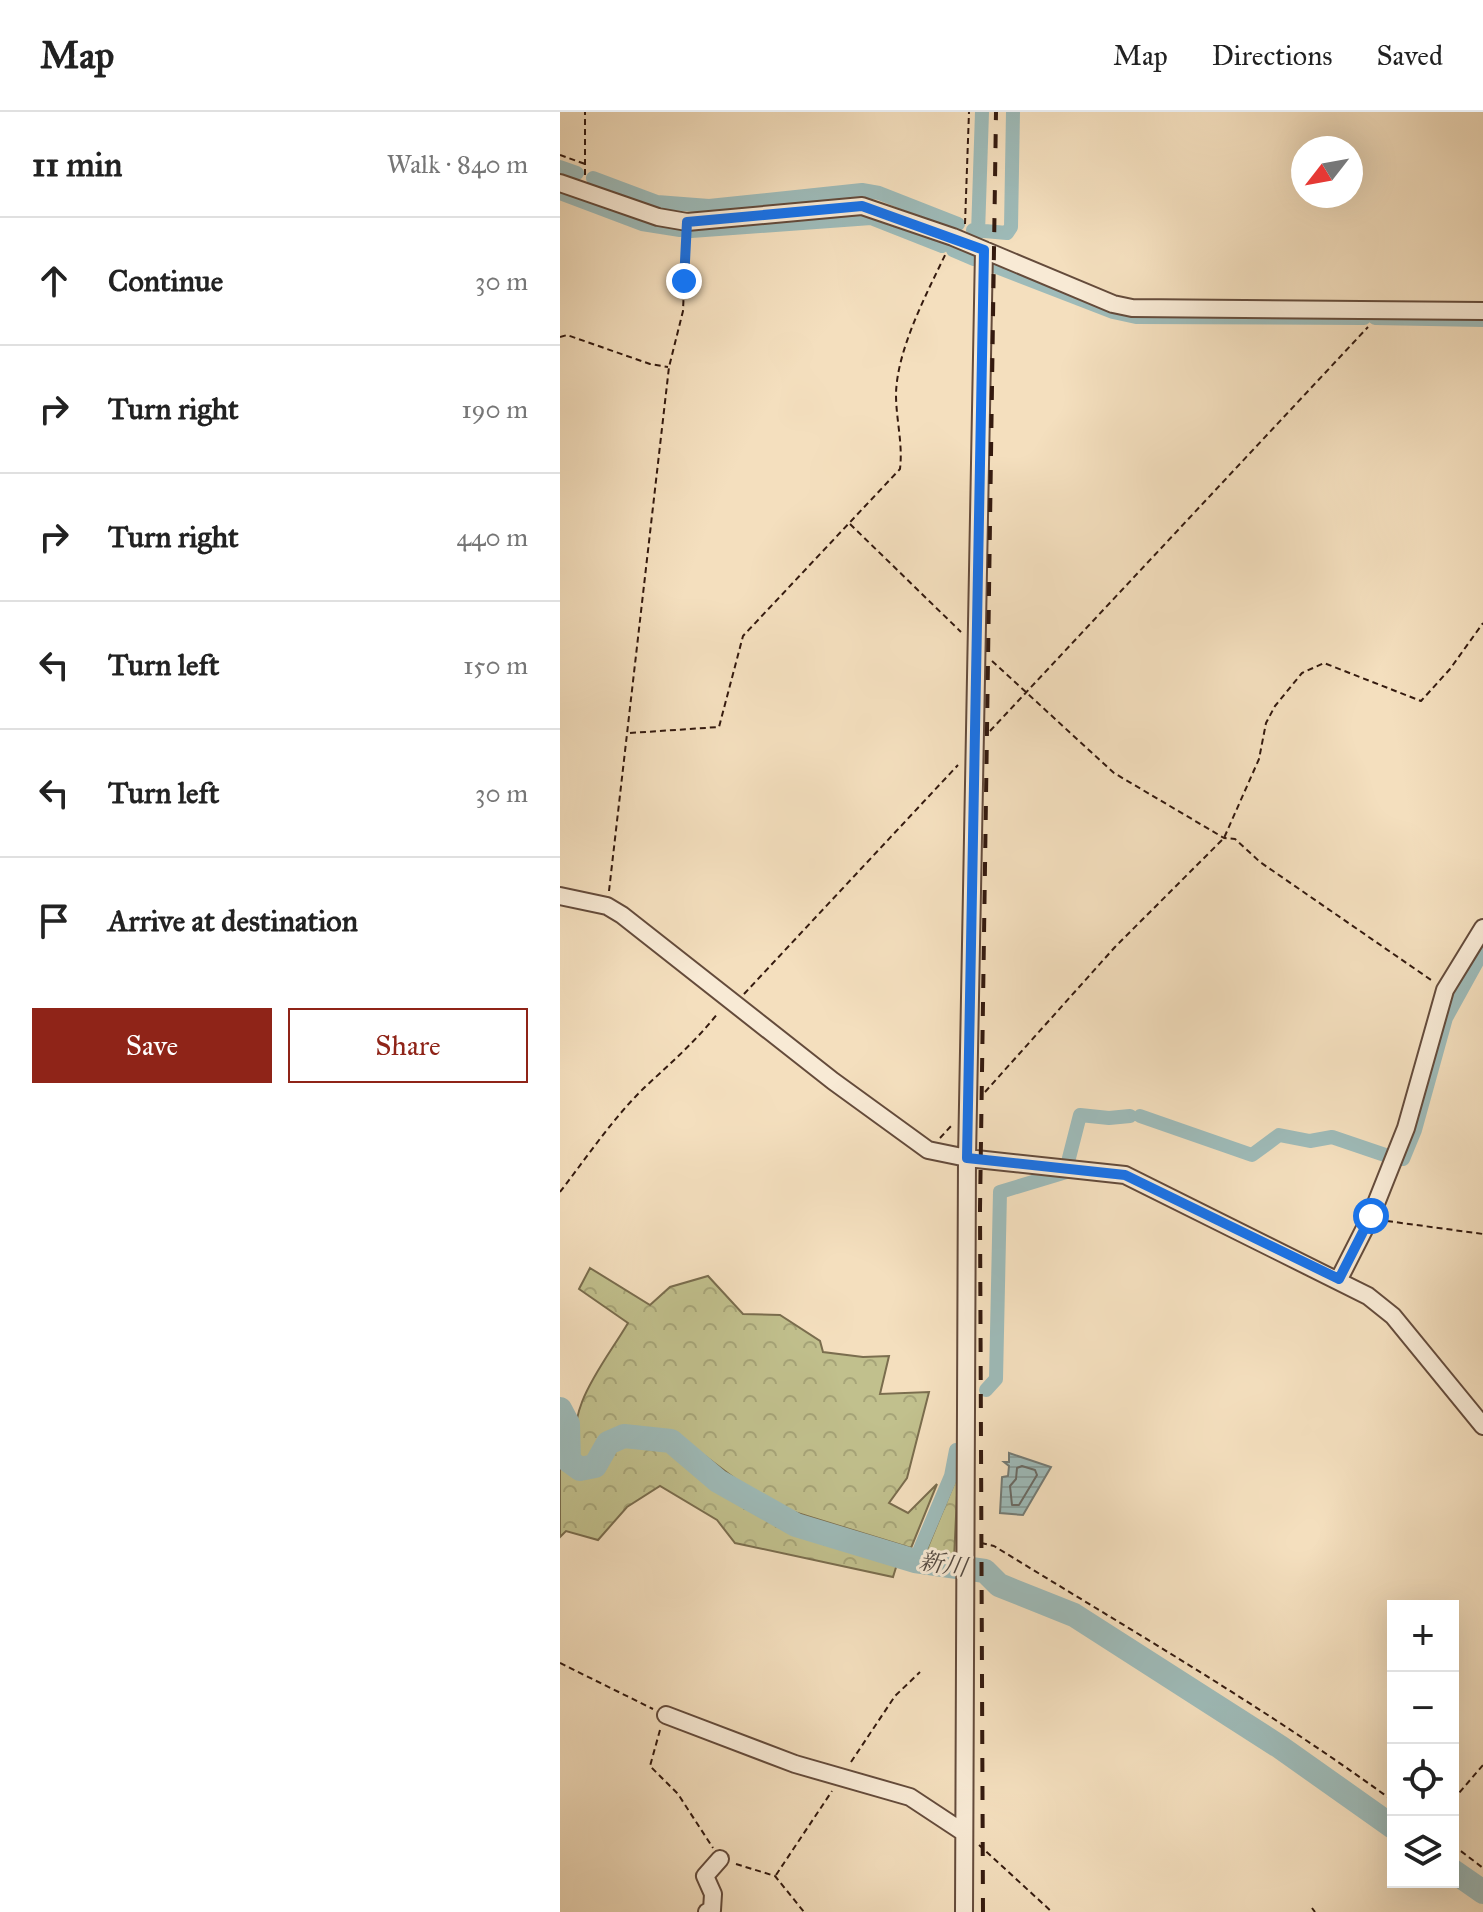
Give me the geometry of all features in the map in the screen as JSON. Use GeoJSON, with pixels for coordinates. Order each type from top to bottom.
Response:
{"type":"FeatureCollection","features":[{"type":"Feature","properties":{"kind":"street"},"geometry":{"type":"LineString","coordinates":[[560,183],[658,217],[687,222],[862,206],[959,239],[1113,304],[1132,308],[1483,311]]}},
{"type":"Feature","properties":{"kind":"street"},"geometry":{"type":"LineString","coordinates":[[964,1912],[967,1110],[984,250]]}},
{"type":"Feature","properties":{"kind":"street"},"geometry":{"type":"LineString","coordinates":[[560,896],[607,906],[895,1129],[928,1150],[967,1158],[1125,1175],[1339,1279],[1393,1316],[1483,1426]]}},
{"type":"Feature","properties":{"kind":"street"},"geometry":{"type":"LineString","coordinates":[[1339,1279],[1371,1216],[1406,1128],[1445,990],[1483,928]]}},
{"type":"Feature","properties":{"kind":"street"},"geometry":{"type":"LineString","coordinates":[[666,1715],[795,1764],[910,1797],[963,1832]]}},
{"type":"Feature","properties":{"kind":"street"},"geometry":{"type":"LineString","coordinates":[[707,1912],[712,1910],[713,1894],[705,1876],[720,1859]]}},
{"type":"Feature","properties":{"kind":"path"},"geometry":{"type":"LineString","coordinates":[[585,112],[585,192]]}},
{"type":"Feature","properties":{"kind":"path"},"geometry":{"type":"LineString","coordinates":[[629,733],[719,727],[743,636],[900,469],[903,448],[896,392],[909,338],[959,239],[969,112]]}},
{"type":"Feature","properties":{"kind":"path"},"geometry":{"type":"LineString","coordinates":[[560,155],[585,164]]}},
{"type":"Feature","properties":{"kind":"path"},"geometry":{"type":"LineString","coordinates":[[607,906],[669,367],[683,311],[687,222]]}},
{"type":"Feature","properties":{"kind":"path"},"geometry":{"type":"LineString","coordinates":[[560,1192],[645,1087],[672,1066],[1364,334],[1370,309]]}},
{"type":"Feature","properties":{"kind":"path"},"geometry":{"type":"LineString","coordinates":[[560,337],[567,335],[650,364],[669,367]]}},
{"type":"Feature","properties":{"kind":"path"},"geometry":{"type":"LineString","coordinates":[[850,524],[1114,773],[1224,838],[1235,839],[1260,862],[1343,916],[1445,990]]}},
{"type":"Feature","properties":{"kind":"path"},"geometry":{"type":"LineString","coordinates":[[928,1150],[1115,947],[1224,838],[1259,759],[1266,723],[1302,673],[1324,663],[1421,701],[1450,669],[1483,623]]}},
{"type":"Feature","properties":{"kind":"path"},"geometry":{"type":"LineString","coordinates":[[1371,1216],[1402,1226],[1483,1234]]}},
{"type":"Feature","properties":{"kind":"path"},"geometry":{"type":"LineString","coordinates":[[964,1545],[994,1546],[1331,1756],[1387,1797]]}},
{"type":"Feature","properties":{"kind":"path"},"geometry":{"type":"LineString","coordinates":[[560,1663],[666,1715],[650,1756],[650,1766],[678,1794],[720,1859],[775,1876],[804,1912]]}},
{"type":"Feature","properties":{"kind":"path"},"geometry":{"type":"LineString","coordinates":[[1459,1793],[1483,1765]]}},
{"type":"Feature","properties":{"kind":"path"},"geometry":{"type":"LineString","coordinates":[[963,1832],[1052,1912]]}},
{"type":"Feature","properties":{"kind":"path"},"geometry":{"type":"LineString","coordinates":[[1459,1850],[1483,1868]]}},
{"type":"Feature","properties":{"kind":"green space"},"geometry":{"type":"Polygon","coordinates":[[[590,1268],[650,1305],[670,1287],[708,1276],[743,1314],[780,1315],[820,1341],[823,1352],[863,1357],[889,1356],[880,1394],[929,1392],[907,1478],[889,1503],[908,1513],[937,1484],[911,1548],[791,1511],[753,1492],[673,1432],[627,1428],[611,1432],[595,1445],[591,1457],[579,1460],[575,1441],[581,1405],[597,1371],[628,1323],[579,1289],[590,1268]]]}},
{"type":"Feature","properties":{"kind":"green space"},"geometry":{"type":"Polygon","coordinates":[[[560,1430],[566,1465],[582,1474],[596,1469],[614,1444],[638,1443],[659,1448],[678,1456],[763,1518],[813,1537],[898,1561],[893,1577],[735,1543],[717,1520],[660,1486],[627,1507],[598,1540],[566,1531],[560,1537],[560,1430]]]}},
{"type":"Feature","properties":{"kind":"green space"},"geometry":{"type":"Polygon","coordinates":[[[958,1474],[954,1559],[925,1554],[958,1474]]]}},
{"type":"Feature","properties":{"kind":"water"},"geometry":{"type":"Polygon","coordinates":[[[1009,1453],[1051,1467],[1023,1515],[1000,1513],[1002,1477],[1008,1476],[1009,1466],[1004,1462],[1009,1462],[1009,1453]]]}},
{"type":"Feature","properties":{"kind":"waterway"},"geometry":{"type":"LineString","coordinates":[[978,233],[982,112]]}},
{"type":"Feature","properties":{"kind":"waterway"},"geometry":{"type":"LineString","coordinates":[[973,230],[1007,233],[1011,227],[1013,112]]}},
{"type":"Feature","properties":{"kind":"waterway"},"geometry":{"type":"LineString","coordinates":[[560,167],[577,173]]}},
{"type":"Feature","properties":{"kind":"waterway"},"geometry":{"type":"LineString","coordinates":[[593,178],[657,202],[709,206],[862,190],[879,193],[958,224]]}},
{"type":"Feature","properties":{"kind":"waterway"},"geometry":{"type":"LineString","coordinates":[[560,193],[642,224],[680,230]]}},
{"type":"Feature","properties":{"kind":"waterway"},"geometry":{"type":"LineString","coordinates":[[691,231],[871,218],[942,246]]}},
{"type":"Feature","properties":{"kind":"waterway"},"geometry":{"type":"LineString","coordinates":[[953,250],[974,259]]}},
{"type":"Feature","properties":{"kind":"waterway"},"geometry":{"type":"LineString","coordinates":[[989,264],[1113,312],[1136,317],[1364,318]]}},
{"type":"Feature","properties":{"kind":"waterway"},"geometry":{"type":"LineString","coordinates":[[1375,318],[1483,320]]}},
{"type":"Feature","properties":{"kind":"waterway"},"geometry":{"type":"LineString","coordinates":[[1403,1159],[1415,1130],[1446,1018],[1483,951]]}},
{"type":"Feature","properties":{"kind":"waterway"},"geometry":{"type":"LineString","coordinates":[[1069,1158],[1080,1115],[1109,1118],[1130,1116]]}},
{"type":"Feature","properties":{"kind":"waterway"},"geometry":{"type":"LineString","coordinates":[[1140,1116],[1252,1155],[1279,1135],[1310,1141],[1332,1137],[1388,1156]]}},
{"type":"Feature","properties":{"kind":"waterway"},"geometry":{"type":"LineString","coordinates":[[986,1390],[996,1379],[1000,1192],[1066,1172]]}},
{"type":"Feature","properties":{"kind":"waterway","name":"新川"},"geometry":{"type":"LineString","coordinates":[[560,1409],[568,1424],[569,1461],[580,1469],[595,1466],[608,1443],[624,1436],[671,1441],[718,1481],[796,1525],[915,1561],[985,1571],[999,1585],[1074,1615],[1280,1747],[1387,1823]]}},
{"type":"Feature","properties":{"kind":"waterway"},"geometry":{"type":"LineString","coordinates":[[915,1561],[951,1476],[956,1450]]}},
{"type":"Feature","properties":{"kind":"waterway","name":"新川"},"geometry":{"type":"LineString","coordinates":[[1459,1875],[1483,1892]]}},
{"type":"Feature","properties":{"kind":"railway"},"geometry":{"type":"LineString","coordinates":[[983,1912],[980,1209],[996,112]]}},
{"type":"Feature","properties":{"kind":"route"},"geometry":{"type":"LineString","coordinates":[[684,281],[687,222],[862,206],[886,212],[984,250],[972,750],[967,1158],[1039,1163],[1125,1175],[1339,1279],[1371,1216]]}}]}
